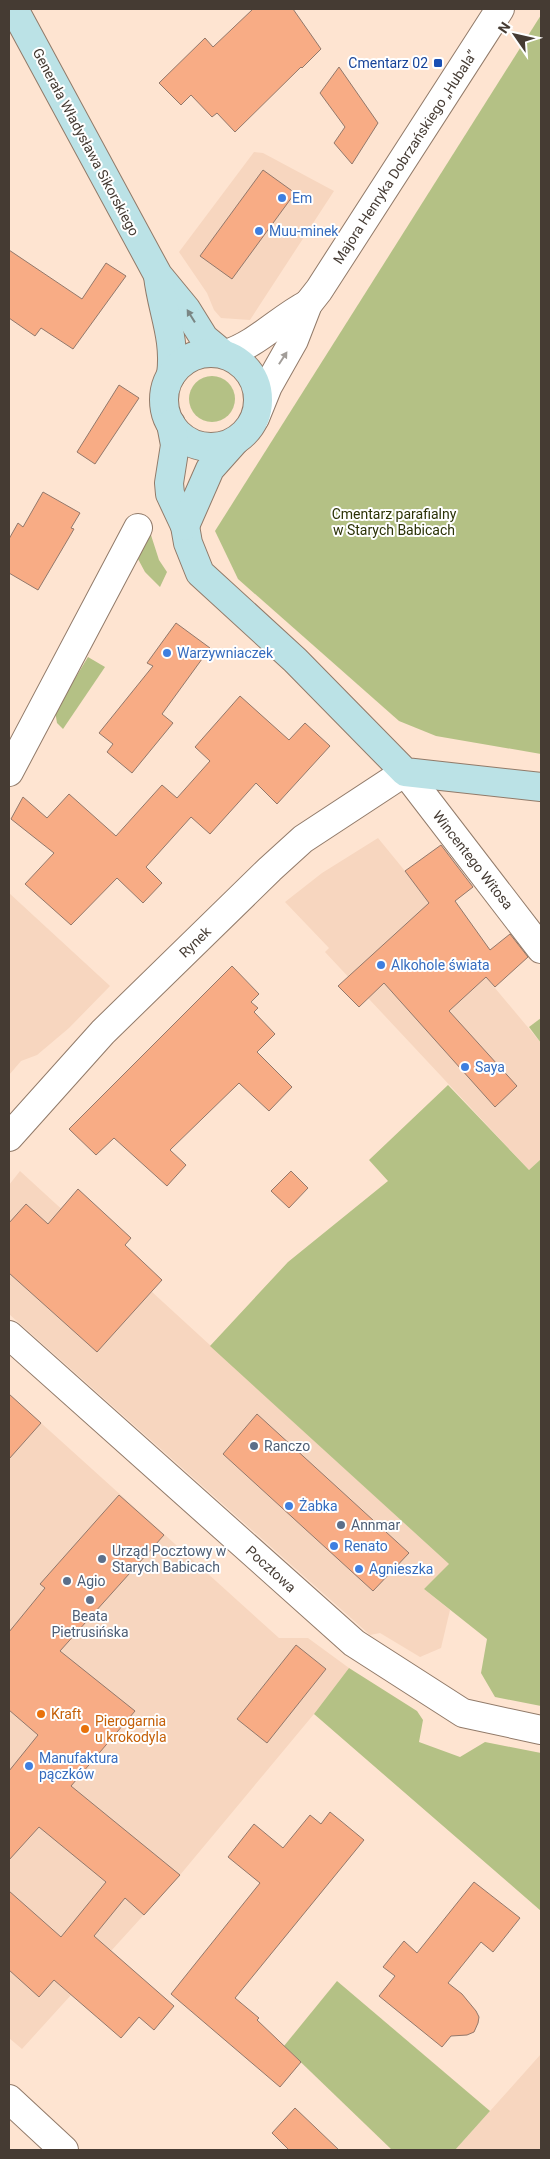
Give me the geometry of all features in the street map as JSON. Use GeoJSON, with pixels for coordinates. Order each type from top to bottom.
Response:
{"type":"FeatureCollection","features":[{"type":"Feature","properties":{"kind":"main road","name":"Generała Władysława Sikorskiego"},"geometry":{"type":"LineString","coordinates":[[14,9],[158,275],[186,309],[204,338],[224,354]]}},
{"type":"Feature","properties":{"kind":"main road","name":"Generała Władysława Sikorskiego"},"geometry":{"type":"LineString","coordinates":[[158,275],[160,294],[172,338],[171,375]]}},
{"type":"Feature","properties":{"kind":"main road"},"geometry":{"type":"LineString","coordinates":[[185,526],[210,469],[248,429],[255,418],[258,398],[256,382],[243,364],[224,354],[206,352],[196,354],[179,364],[171,375],[166,386],[165,412],[177,434],[195,444],[214,447],[235,441]]}},
{"type":"Feature","properties":{"kind":"main road"},"geometry":{"type":"LineString","coordinates":[[171,424],[175,445],[169,483],[170,494],[185,526],[188,543],[200,573],[295,660],[405,772],[541,787]]}},
{"type":"Feature","properties":{"kind":"street","name":"Majora Henryka Dobrzańskiego „Hubala”"},"geometry":{"type":"LineString","coordinates":[[255,418],[268,386],[294,340],[308,304],[319,290],[500,9]]}},
{"type":"Feature","properties":{"kind":"street","name":"Majora Henryka Dobrzańskiego „Hubala”"},"geometry":{"type":"LineString","coordinates":[[224,354],[240,350],[280,321],[308,304]]}},
{"type":"Feature","properties":{"kind":"street"},"geometry":{"type":"LineString","coordinates":[[9,772],[138,528]]}},
{"type":"Feature","properties":{"kind":"street","name":"Wincentego Witosa"},"geometry":{"type":"LineString","coordinates":[[405,772],[541,949]]}},
{"type":"Feature","properties":{"kind":"street","name":"Rynek"},"geometry":{"type":"LineString","coordinates":[[9,1137],[103,1032],[270,869],[303,839],[405,772]]}},
{"type":"Feature","properties":{"kind":"street","name":"Pocztowa"},"geometry":{"type":"LineString","coordinates":[[9,1335],[354,1643],[464,1713],[541,1730]]}},
{"type":"Feature","properties":{"kind":"street"},"geometry":{"type":"LineString","coordinates":[[9,2099],[64,2150]]}},
{"type":"Feature","properties":{"kind":"shaded area"},"geometry":{"type":"Polygon","coordinates":[[[254,152],[263,153],[334,191],[250,320],[221,318],[214,310],[207,293],[179,252],[254,152]]]}},
{"type":"Feature","properties":{"kind":"shaded area"},"geometry":{"type":"Polygon","coordinates":[[[378,838],[475,964],[541,1043],[541,1159],[529,1170],[325,952],[329,948],[285,902],[322,873],[378,838]]]}},
{"type":"Feature","properties":{"kind":"shaded area"},"geometry":{"type":"Polygon","coordinates":[[[9,893],[110,986],[69,1028],[37,1055],[21,1061],[9,1075],[9,893]]]}},
{"type":"Feature","properties":{"kind":"shaded area"},"geometry":{"type":"Polygon","coordinates":[[[20,1171],[450,1565],[424,1589],[450,1610],[441,1648],[420,1657],[380,1633],[370,1635],[9,1314],[9,1185],[20,1171]]]}},
{"type":"Feature","properties":{"kind":"shaded area"},"geometry":{"type":"Polygon","coordinates":[[[9,1394],[279,1638],[308,1638],[349,1668],[314,1714],[180,1875],[22,2049],[9,2038],[9,1394]]]}},
{"type":"Feature","properties":{"kind":"shaded area"},"geometry":{"type":"Polygon","coordinates":[[[541,2054],[541,2150],[455,2150],[490,2111],[541,2054]]]}},
{"type":"Feature","properties":{"kind":"green space","name":"Cmentarz parafialny w Starych Babicach"},"geometry":{"type":"Polygon","coordinates":[[[541,15],[541,754],[436,736],[399,721],[238,579],[215,531],[541,15]]]}},
{"type":"Feature","properties":{"kind":"green space"},"geometry":{"type":"Polygon","coordinates":[[[212,376],[225,380],[231,386],[235,399],[231,412],[225,418],[212,422],[199,418],[193,412],[189,399],[193,386],[199,380],[212,376]]]}},
{"type":"Feature","properties":{"kind":"green space"},"geometry":{"type":"Polygon","coordinates":[[[150,532],[159,560],[167,572],[160,587],[145,572],[138,559],[150,532]]]}},
{"type":"Feature","properties":{"kind":"green space"},"geometry":{"type":"Polygon","coordinates":[[[88,657],[105,667],[63,729],[57,723],[55,711],[88,657]]]}},
{"type":"Feature","properties":{"kind":"green space"},"geometry":{"type":"Polygon","coordinates":[[[541,1018],[541,1043],[529,1027],[541,1018]]]}},
{"type":"Feature","properties":{"kind":"green space"},"geometry":{"type":"Polygon","coordinates":[[[448,1085],[529,1170],[541,1159],[541,1706],[495,1697],[481,1673],[487,1639],[424,1589],[449,1564],[210,1346],[288,1262],[388,1181],[369,1160],[448,1085]]]}},
{"type":"Feature","properties":{"kind":"green space"},"geometry":{"type":"Polygon","coordinates":[[[349,1668],[417,1711],[423,1720],[419,1742],[460,1757],[485,1742],[541,1753],[541,1911],[314,1714],[349,1668]]]}},
{"type":"Feature","properties":{"kind":"green space"},"geometry":{"type":"Polygon","coordinates":[[[337,1981],[490,2111],[455,2150],[392,2150],[284,2046],[337,1981]]]}},
{"type":"Feature","properties":{"kind":"building"},"geometry":{"type":"Polygon","coordinates":[[[253,9],[293,9],[321,49],[235,132],[217,113],[212,117],[191,95],[181,105],[159,83],[205,38],[213,47],[253,9]]]}},
{"type":"Feature","properties":{"kind":"building"},"geometry":{"type":"Polygon","coordinates":[[[339,67],[378,123],[352,164],[334,143],[345,127],[320,93],[339,67]]]}},
{"type":"Feature","properties":{"kind":"building"},"geometry":{"type":"Polygon","coordinates":[[[263,170],[295,193],[232,279],[200,256],[263,170]]]}},
{"type":"Feature","properties":{"kind":"building"},"geometry":{"type":"Polygon","coordinates":[[[9,250],[82,299],[106,263],[126,276],[73,349],[41,328],[35,336],[9,318],[9,250]]]}},
{"type":"Feature","properties":{"kind":"building"},"geometry":{"type":"Polygon","coordinates":[[[119,385],[139,398],[95,464],[77,452],[119,385]]]}},
{"type":"Feature","properties":{"kind":"building"},"geometry":{"type":"Polygon","coordinates":[[[43,492],[80,513],[71,528],[74,529],[38,590],[9,573],[9,539],[18,523],[23,527],[43,492]]]}},
{"type":"Feature","properties":{"kind":"building"},"geometry":{"type":"Polygon","coordinates":[[[176,623],[210,648],[162,714],[173,723],[132,773],[107,752],[113,744],[99,733],[153,666],[147,663],[176,623]]]}},
{"type":"Feature","properties":{"kind":"building"},"geometry":{"type":"Polygon","coordinates":[[[240,696],[289,740],[305,723],[330,746],[277,804],[256,783],[210,834],[191,817],[146,867],[162,883],[143,903],[117,878],[71,925],[25,884],[54,853],[11,819],[23,797],[47,818],[69,794],[116,836],[162,785],[177,798],[210,761],[195,747],[240,696]]]}},
{"type":"Feature","properties":{"kind":"building"},"geometry":{"type":"Polygon","coordinates":[[[441,845],[473,887],[455,901],[490,950],[510,934],[528,957],[495,987],[486,977],[449,1011],[517,1086],[495,1107],[384,983],[359,1007],[338,986],[429,903],[405,871],[441,845]]]}},
{"type":"Feature","properties":{"kind":"building"},"geometry":{"type":"Polygon","coordinates":[[[232,966],[259,994],[251,1002],[258,1008],[254,1012],[275,1034],[257,1052],[292,1087],[269,1111],[239,1083],[170,1150],[186,1165],[167,1186],[114,1138],[96,1155],[69,1129],[232,966]]]}},
{"type":"Feature","properties":{"kind":"building"},"geometry":{"type":"Polygon","coordinates":[[[291,1171],[308,1188],[289,1208],[271,1191],[291,1171]]]}},
{"type":"Feature","properties":{"kind":"building"},"geometry":{"type":"Polygon","coordinates":[[[78,1189],[131,1238],[125,1245],[162,1280],[97,1352],[9,1273],[9,1223],[26,1204],[48,1224],[78,1189]]]}},
{"type":"Feature","properties":{"kind":"building"},"geometry":{"type":"Polygon","coordinates":[[[9,1394],[41,1423],[9,1459],[9,1394]]]}},
{"type":"Feature","properties":{"kind":"building"},"geometry":{"type":"Polygon","coordinates":[[[257,1414],[409,1553],[373,1591],[223,1454],[257,1414]]]}},
{"type":"Feature","properties":{"kind":"building"},"geometry":{"type":"Polygon","coordinates":[[[119,1495],[164,1535],[60,1651],[135,1711],[71,1786],[180,1875],[144,1915],[125,1898],[94,1936],[174,2006],[154,2030],[139,2017],[121,2038],[54,1980],[39,1997],[9,1970],[9,1891],[61,1937],[106,1882],[39,1827],[9,1860],[9,1771],[38,1735],[9,1710],[9,1632],[45,1588],[40,1584],[119,1495]]]}},
{"type":"Feature","properties":{"kind":"building"},"geometry":{"type":"Polygon","coordinates":[[[296,1645],[326,1669],[267,1743],[237,1719],[296,1645]]]}},
{"type":"Feature","properties":{"kind":"building"},"geometry":{"type":"Polygon","coordinates":[[[330,1812],[364,1840],[235,1998],[259,2018],[257,2020],[301,2062],[280,2087],[171,1994],[260,1883],[228,1857],[254,1824],[283,1848],[310,1815],[321,1824],[330,1812]]]}},
{"type":"Feature","properties":{"kind":"building"},"geometry":{"type":"Polygon","coordinates":[[[474,1882],[520,1918],[493,1952],[481,1942],[448,1983],[462,1994],[479,2017],[474,2032],[467,2035],[451,2036],[442,2047],[379,1996],[395,1976],[383,1967],[404,1941],[417,1953],[474,1882]]]}},
{"type":"Feature","properties":{"kind":"building"},"geometry":{"type":"Polygon","coordinates":[[[295,2108],[339,2150],[289,2150],[272,2133],[295,2108]]]}},
{"type":"Feature","properties":{"kind":"place","name":"Cmentarz 02"},"geometry":{"type":"Point","coordinates":[438,63]}},
{"type":"Feature","properties":{"kind":"place","name":"Em"},"geometry":{"type":"Point","coordinates":[282,198]}},
{"type":"Feature","properties":{"kind":"place","name":"Muu-minek"},"geometry":{"type":"Point","coordinates":[259,231]}},
{"type":"Feature","properties":{"kind":"place","name":"Warzywniaczek"},"geometry":{"type":"Point","coordinates":[167,653]}},
{"type":"Feature","properties":{"kind":"place","name":"Alkohole świata"},"geometry":{"type":"Point","coordinates":[381,965]}},
{"type":"Feature","properties":{"kind":"place","name":"Saya"},"geometry":{"type":"Point","coordinates":[465,1067]}},
{"type":"Feature","properties":{"kind":"place","name":"Ranczo"},"geometry":{"type":"Point","coordinates":[254,1446]}},
{"type":"Feature","properties":{"kind":"place","name":"Żabka"},"geometry":{"type":"Point","coordinates":[289,1506]}},
{"type":"Feature","properties":{"kind":"place","name":"Annmar"},"geometry":{"type":"Point","coordinates":[341,1525]}},
{"type":"Feature","properties":{"kind":"place","name":"Renato"},"geometry":{"type":"Point","coordinates":[334,1546]}},
{"type":"Feature","properties":{"kind":"place","name":"Urząd Pocztowy w Starych Babicach"},"geometry":{"type":"Point","coordinates":[102,1559]}},
{"type":"Feature","properties":{"kind":"place","name":"Agnieszka"},"geometry":{"type":"Point","coordinates":[359,1569]}},
{"type":"Feature","properties":{"kind":"place","name":"Agio"},"geometry":{"type":"Point","coordinates":[67,1581]}},
{"type":"Feature","properties":{"kind":"place","name":"Beata Pietrusińska"},"geometry":{"type":"Point","coordinates":[90,1600]}},
{"type":"Feature","properties":{"kind":"place","name":"Kraft"},"geometry":{"type":"Point","coordinates":[41,1714]}},
{"type":"Feature","properties":{"kind":"place","name":"Pierogarnia u krokodyla"},"geometry":{"type":"Point","coordinates":[85,1729]}},
{"type":"Feature","properties":{"kind":"place","name":"Manufaktura pączków"},"geometry":{"type":"Point","coordinates":[29,1766]}}]}
